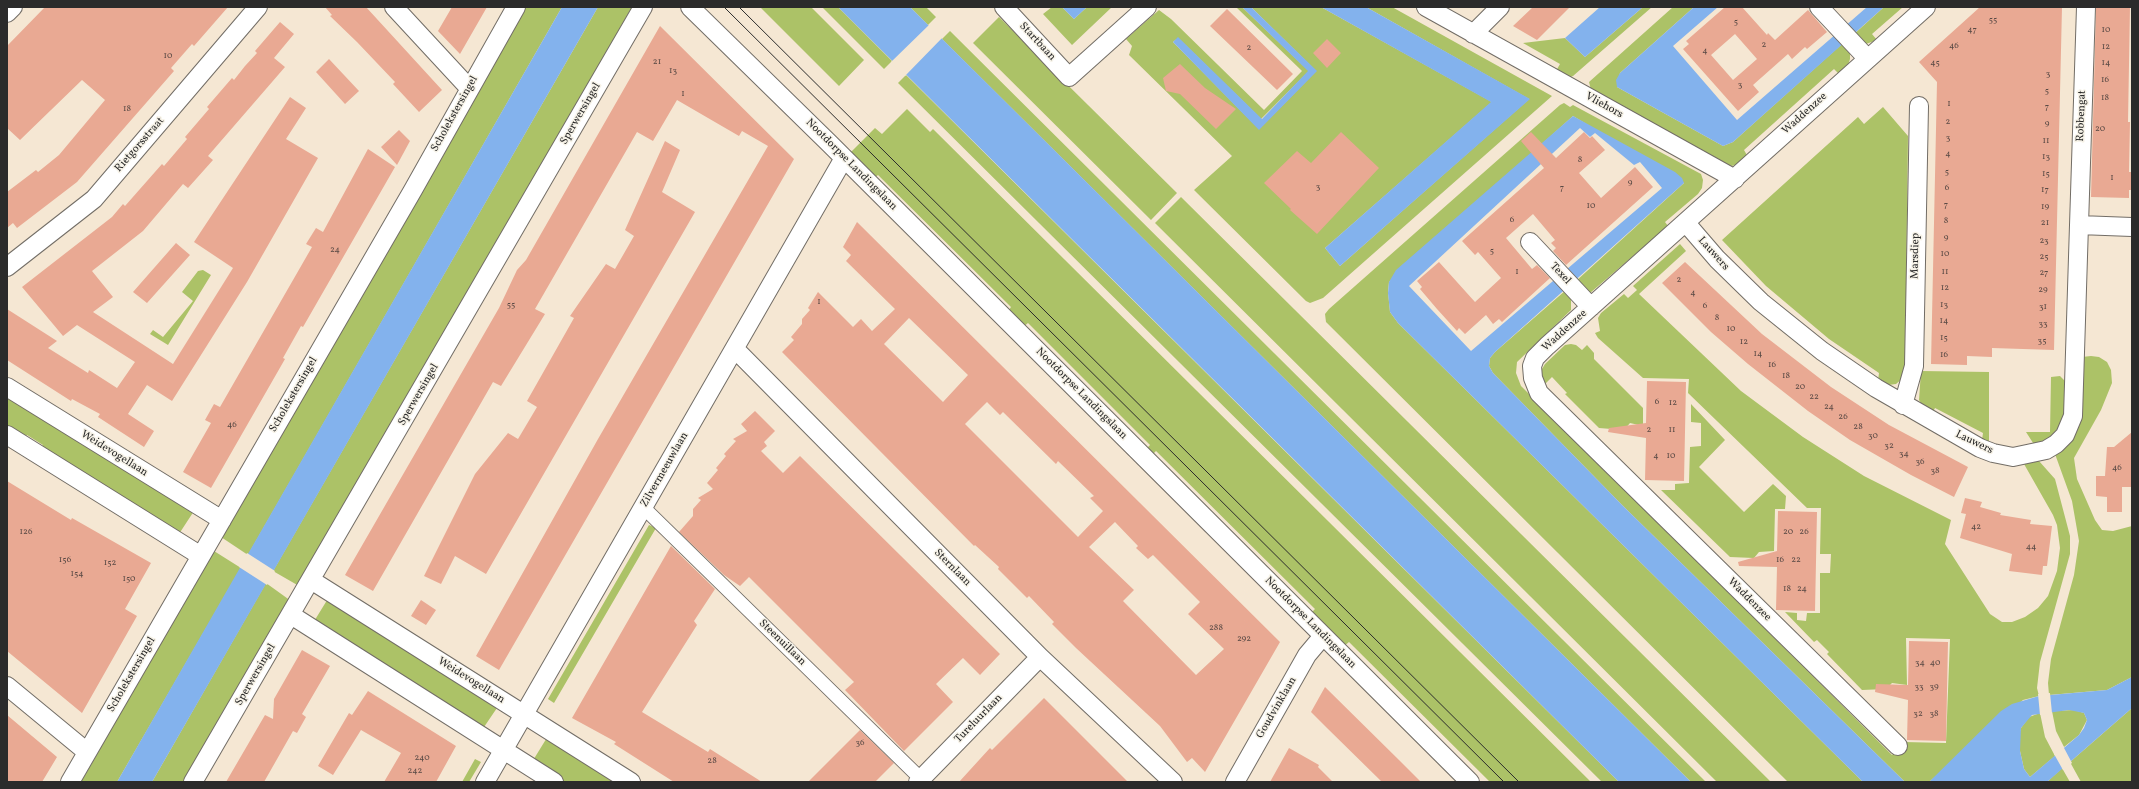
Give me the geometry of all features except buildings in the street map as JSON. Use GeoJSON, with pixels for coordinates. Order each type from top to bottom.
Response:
{"type":"FeatureCollection","features":[{"type":"Feature","properties":{"kind":"street"},"geometry":{"type":"LineString","coordinates":[[7,13],[13,7]]}},
{"type":"Feature","properties":{"kind":"street","name":"Rietgorsstraat"},"geometry":{"type":"LineString","coordinates":[[7,267],[94,199],[258,7]]}},
{"type":"Feature","properties":{"kind":"street"},"geometry":{"type":"LineString","coordinates":[[394,7],[470,88]]}},
{"type":"Feature","properties":{"kind":"street","name":"Scholekstersingel"},"geometry":{"type":"LineString","coordinates":[[70,782],[413,190],[516,7]]}},
{"type":"Feature","properties":{"kind":"street","name":"Sperwersingel"},"geometry":{"type":"LineString","coordinates":[[193,782],[644,7]]}},
{"type":"Feature","properties":{"kind":"street","name":"Nootdorpse Landingslaan"},"geometry":{"type":"LineString","coordinates":[[690,7],[844,158],[1470,782]]}},
{"type":"Feature","properties":{"kind":"street","name":"Startbaan"},"geometry":{"type":"LineString","coordinates":[[1004,7],[1069,77],[1147,7]]}},
{"type":"Feature","properties":{"kind":"street","name":"Vliehors"},"geometry":{"type":"LineString","coordinates":[[1426,7],[1735,179]]}},
{"type":"Feature","properties":{"kind":"street"},"geometry":{"type":"LineString","coordinates":[[1473,34],[1500,7]]}},
{"type":"Feature","properties":{"kind":"street"},"geometry":{"type":"LineString","coordinates":[[1820,7],[1867,58]]}},
{"type":"Feature","properties":{"kind":"street","name":"Waddenzee"},"geometry":{"type":"LineString","coordinates":[[1898,746],[1539,393],[1533,378],[1532,366],[1535,358],[1735,179],[1867,58],[1926,7]]}},
{"type":"Feature","properties":{"kind":"street","name":"Robbengat"},"geometry":{"type":"LineString","coordinates":[[2079,225],[2086,7]]}},
{"type":"Feature","properties":{"kind":"street","name":"Marsdiep"},"geometry":{"type":"LineString","coordinates":[[1903,405],[1914,366],[1919,106]]}},
{"type":"Feature","properties":{"kind":"street","name":"Zilvermeeuwlaan"},"geometry":{"type":"LineString","coordinates":[[485,782],[844,158]]}},
{"type":"Feature","properties":{"kind":"street","name":"Lauwers"},"geometry":{"type":"LineString","coordinates":[[1686,223],[1717,259],[1761,302],[1822,351],[1903,405],[1993,453],[2013,457],[2046,450],[2065,435],[2073,416],[2079,225]]}},
{"type":"Feature","properties":{"kind":"street"},"geometry":{"type":"LineString","coordinates":[[2079,225],[2132,227]]}},
{"type":"Feature","properties":{"kind":"street","name":"Texel"},"geometry":{"type":"LineString","coordinates":[[1530,242],[1591,307]]}},
{"type":"Feature","properties":{"kind":"street","name":"Sternlaan"},"geometry":{"type":"LineString","coordinates":[[734,348],[1040,657],[1173,782]]}},
{"type":"Feature","properties":{"kind":"street","name":"Weidevogellaan"},"geometry":{"type":"LineString","coordinates":[[7,387],[222,520]]}},
{"type":"Feature","properties":{"kind":"street"},"geometry":{"type":"LineString","coordinates":[[7,435],[201,556]]}},
{"type":"Feature","properties":{"kind":"street","name":"Steenuillaan"},"geometry":{"type":"LineString","coordinates":[[643,507],[919,780]]}},
{"type":"Feature","properties":{"kind":"street","name":"Weidevogellaan"},"geometry":{"type":"LineString","coordinates":[[311,580],[631,782]]}},
{"type":"Feature","properties":{"kind":"street"},"geometry":{"type":"LineString","coordinates":[[291,615],[554,782]]}},
{"type":"Feature","properties":{"kind":"street","name":"Goudvinklaan"},"geometry":{"type":"LineString","coordinates":[[1235,782],[1307,655],[1323,636]]}},
{"type":"Feature","properties":{"kind":"street","name":"Tureluurlaan"},"geometry":{"type":"LineString","coordinates":[[919,780],[1040,657]]}},
{"type":"Feature","properties":{"kind":"street"},"geometry":{"type":"LineString","coordinates":[[7,686],[87,752]]}},
{"type":"Feature","properties":{"kind":"green space"},"geometry":{"type":"Polygon","coordinates":[[[525,7],[562,7],[248,555],[221,537],[525,7]]]}},
{"type":"Feature","properties":{"kind":"green space"},"geometry":{"type":"Polygon","coordinates":[[[598,7],[632,7],[299,586],[273,571],[598,7]]]}},
{"type":"Feature","properties":{"kind":"green space"},"geometry":{"type":"Polygon","coordinates":[[[760,7],[811,7],[864,60],[839,86],[760,7]]]}},
{"type":"Feature","properties":{"kind":"green space"},"geometry":{"type":"Polygon","coordinates":[[[822,7],[838,7],[892,61],[884,69],[822,7]]]}},
{"type":"Feature","properties":{"kind":"green space"},"geometry":{"type":"Polygon","coordinates":[[[910,7],[926,7],[936,17],[928,25],[910,7]]]}},
{"type":"Feature","properties":{"kind":"green space"},"geometry":{"type":"Polygon","coordinates":[[[1052,7],[1062,7],[1074,19],[1087,7],[1112,7],[1072,45],[1043,14],[1052,7]]]}},
{"type":"Feature","properties":{"kind":"green space"},"geometry":{"type":"Polygon","coordinates":[[[1236,7],[1242,7],[1309,71],[1261,119],[1178,38],[1173,42],[1259,129],[1316,71],[1251,7],[1321,7],[1492,102],[1325,248],[1340,266],[1529,99],[1366,7],[1392,7],[1552,96],[1323,298],[1310,303],[1306,301],[1194,190],[1232,156],[1129,55],[1132,46],[1126,39],[1159,10],[1171,19],[1264,110],[1302,71],[1236,7]]]}},
{"type":"Feature","properties":{"kind":"green space"},"geometry":{"type":"Polygon","coordinates":[[[1643,7],[1652,7],[1573,76],[1568,78],[1556,71],[1560,64],[1523,43],[1565,38],[1585,57],[1643,7]]]}},
{"type":"Feature","properties":{"kind":"green space"},"geometry":{"type":"Polygon","coordinates":[[[1673,7],[1694,7],[1620,73],[1617,87],[1723,146],[1733,142],[1843,43],[1850,53],[1850,59],[1848,65],[1839,74],[1834,69],[1744,150],[1748,157],[1732,166],[1725,164],[1591,90],[1589,82],[1673,7]]]}},
{"type":"Feature","properties":{"kind":"green space"},"geometry":{"type":"Polygon","coordinates":[[[1884,7],[1903,7],[1872,34],[1877,40],[1866,44],[1853,35],[1884,7]]]}},
{"type":"Feature","properties":{"kind":"green space"},"geometry":{"type":"Polygon","coordinates":[[[999,17],[1177,193],[1151,220],[973,43],[999,17]]]}},
{"type":"Feature","properties":{"kind":"green space"},"geometry":{"type":"Polygon","coordinates":[[[950,31],[1706,782],[1691,782],[942,39],[950,31]]]}},
{"type":"Feature","properties":{"kind":"green space"},"geometry":{"type":"Polygon","coordinates":[[[906,75],[1619,782],[1602,782],[898,83],[906,75]]]}},
{"type":"Feature","properties":{"kind":"green space"},"geometry":{"type":"Polygon","coordinates":[[[1564,103],[1570,107],[1573,105],[1701,174],[1703,180],[1702,188],[1698,194],[1665,222],[1668,226],[1590,293],[1576,281],[1684,183],[1573,116],[1389,282],[1388,292],[1390,312],[1398,323],[1863,782],[1788,782],[1326,322],[1325,314],[1329,309],[1564,103]]]}},
{"type":"Feature","properties":{"kind":"green space"},"geometry":{"type":"Polygon","coordinates":[[[1883,107],[1908,136],[1905,371],[1903,378],[1896,384],[1888,385],[1878,381],[1879,373],[1829,339],[1766,286],[1722,240],[1858,117],[1864,124],[1883,107]]]}},
{"type":"Feature","properties":{"kind":"green space"},"geometry":{"type":"Polygon","coordinates":[[[907,109],[930,132],[933,129],[1591,782],[1490,782],[1349,642],[1343,647],[1310,614],[1315,609],[1156,451],[1151,456],[1145,450],[1150,445],[1028,323],[1022,328],[1007,313],[1011,307],[878,175],[872,180],[848,155],[875,128],[882,134],[907,109]]]}},
{"type":"Feature","properties":{"kind":"green space"},"geometry":{"type":"Polygon","coordinates":[[[1181,197],[1771,782],[1717,782],[1155,223],[1181,197]]]}},
{"type":"Feature","properties":{"kind":"green space"},"geometry":{"type":"Polygon","coordinates":[[[1680,244],[1686,251],[1639,294],[1741,391],[1803,437],[1864,476],[1951,520],[1945,544],[1990,614],[2002,622],[2012,622],[2025,617],[2038,608],[2048,596],[2057,571],[2060,548],[2057,525],[2053,515],[2024,464],[2039,461],[2055,479],[2070,536],[2070,554],[2040,662],[2037,688],[2039,696],[2023,700],[1929,782],[1905,782],[1622,505],[1493,373],[1489,366],[1490,358],[1495,352],[1566,290],[1571,297],[1571,310],[1517,362],[1516,373],[1521,386],[1892,755],[1904,742],[1946,743],[1950,639],[1906,638],[1907,685],[1892,683],[1886,689],[1862,690],[1827,654],[1829,652],[1817,640],[1814,642],[1785,612],[1797,613],[1797,620],[1806,621],[1807,613],[1820,613],[1820,573],[1830,573],[1831,554],[1820,554],[1821,508],[1807,508],[1688,393],[1689,379],[1643,378],[1598,338],[1595,333],[1600,331],[1598,318],[1601,313],[1624,294],[1628,298],[1637,290],[1633,286],[1680,244]]]}},
{"type":"Feature","properties":{"kind":"green space"},"geometry":{"type":"Polygon","coordinates":[[[203,270],[211,275],[168,345],[150,334],[153,330],[163,337],[193,301],[182,292],[198,271],[203,270]]]}},
{"type":"Feature","properties":{"kind":"green space"},"geometry":{"type":"Polygon","coordinates":[[[1565,345],[1576,345],[1582,350],[1587,345],[1594,353],[1594,359],[1643,408],[1643,426],[1630,423],[1624,430],[1599,428],[1565,394],[1567,393],[1552,377],[1545,384],[1542,381],[1542,369],[1545,364],[1565,345]]]}},
{"type":"Feature","properties":{"kind":"green space"},"geometry":{"type":"Polygon","coordinates":[[[2082,357],[2099,357],[2107,362],[2111,370],[2112,383],[2101,410],[2074,458],[2077,479],[2095,520],[2102,530],[2113,531],[2132,526],[2132,677],[2107,690],[2049,695],[2048,683],[2051,659],[2074,575],[2079,541],[2072,501],[2055,454],[2082,357]]]}},
{"type":"Feature","properties":{"kind":"green space"},"geometry":{"type":"Polygon","coordinates":[[[1921,371],[1989,372],[1989,444],[1982,440],[1983,433],[1935,408],[1932,414],[1924,408],[1919,400],[1921,371]]]}},
{"type":"Feature","properties":{"kind":"green space"},"geometry":{"type":"Polygon","coordinates":[[[2060,376],[2065,381],[2065,413],[2061,425],[2048,439],[2035,446],[2026,432],[2050,432],[2051,377],[2060,376]]]}},
{"type":"Feature","properties":{"kind":"green space"},"geometry":{"type":"Polygon","coordinates":[[[7,393],[194,511],[177,537],[40,450],[43,445],[27,435],[24,440],[7,429],[7,393]]]}},
{"type":"Feature","properties":{"kind":"green space"},"geometry":{"type":"Polygon","coordinates":[[[1691,404],[1725,440],[1699,467],[1744,512],[1773,484],[1786,496],[1785,509],[1775,509],[1774,551],[1759,552],[1754,558],[1730,557],[1661,490],[1675,490],[1675,484],[1689,483],[1690,447],[1701,446],[1701,423],[1691,422],[1691,404]]]}},
{"type":"Feature","properties":{"kind":"green space"},"geometry":{"type":"Polygon","coordinates":[[[649,525],[656,528],[554,703],[548,699],[649,525]]]}},
{"type":"Feature","properties":{"kind":"green space"},"geometry":{"type":"Polygon","coordinates":[[[214,551],[241,568],[117,782],[81,782],[214,551]]]}},
{"type":"Feature","properties":{"kind":"green space"},"geometry":{"type":"Polygon","coordinates":[[[266,583],[291,601],[187,782],[152,782],[266,583]]]}},
{"type":"Feature","properties":{"kind":"green space"},"geometry":{"type":"Polygon","coordinates":[[[329,597],[499,705],[482,730],[313,623],[329,597]]]}},
{"type":"Feature","properties":{"kind":"green space"},"geometry":{"type":"Polygon","coordinates":[[[2132,708],[2132,782],[2081,782],[2070,762],[2132,708]]]}},
{"type":"Feature","properties":{"kind":"green space"},"geometry":{"type":"Polygon","coordinates":[[[2074,710],[2084,713],[2087,720],[2079,735],[2064,747],[2056,731],[2052,711],[2074,710]]]}},
{"type":"Feature","properties":{"kind":"green space"},"geometry":{"type":"Polygon","coordinates":[[[2040,713],[2045,737],[2055,756],[2030,777],[2024,769],[2020,751],[2019,735],[2021,728],[2029,717],[2040,713]]]}},
{"type":"Feature","properties":{"kind":"green space"},"geometry":{"type":"Polygon","coordinates":[[[548,736],[622,782],[564,782],[532,762],[548,736]]]}},
{"type":"Feature","properties":{"kind":"green space"},"geometry":{"type":"Polygon","coordinates":[[[475,759],[481,762],[469,782],[462,782],[475,759]]]}},
{"type":"Feature","properties":{"kind":"green space"},"geometry":{"type":"Polygon","coordinates":[[[2062,768],[2070,782],[2047,782],[2062,768]]]}},
{"type":"Feature","properties":{"kind":"water"},"geometry":{"type":"Polygon","coordinates":[[[562,7],[598,7],[152,782],[117,782],[562,7]]]}},
{"type":"Feature","properties":{"kind":"water"},"geometry":{"type":"Polygon","coordinates":[[[838,7],[910,7],[1691,782],[1619,782],[838,7]]]}},
{"type":"Feature","properties":{"kind":"water"},"geometry":{"type":"Polygon","coordinates":[[[1062,7],[1087,7],[1074,19],[1062,7]]]}},
{"type":"Feature","properties":{"kind":"water"},"geometry":{"type":"Polygon","coordinates":[[[1242,7],[1251,7],[1317,71],[1259,130],[1173,42],[1178,37],[1262,119],[1308,71],[1242,7]]]}},
{"type":"Feature","properties":{"kind":"water"},"geometry":{"type":"Polygon","coordinates":[[[1321,7],[1366,7],[1530,99],[1340,266],[1325,248],[1491,102],[1321,7]]]}},
{"type":"Feature","properties":{"kind":"water"},"geometry":{"type":"Polygon","coordinates":[[[1600,7],[1643,7],[1585,57],[1565,38],[1600,7]]]}},
{"type":"Feature","properties":{"kind":"water"},"geometry":{"type":"Polygon","coordinates":[[[1694,7],[1718,7],[1673,46],[1737,120],[1867,7],[1884,7],[1733,142],[1723,146],[1617,87],[1616,80],[1620,73],[1694,7]]]}},
{"type":"Feature","properties":{"kind":"water"},"geometry":{"type":"Polygon","coordinates":[[[1573,116],[1675,172],[1682,178],[1684,183],[1495,352],[1490,358],[1489,366],[1493,373],[1622,505],[1905,782],[1863,782],[1398,323],[1390,312],[1388,293],[1389,282],[1396,270],[1573,116]],[[1580,128],[1409,286],[1471,351],[1662,188],[1640,162],[1634,165],[1595,133],[1590,137],[1580,128]]]}},
{"type":"Feature","properties":{"kind":"water"},"geometry":{"type":"Polygon","coordinates":[[[2132,677],[2132,708],[2047,782],[1929,782],[2001,711],[2012,704],[2039,696],[2107,690],[2132,677]],[[2069,710],[2032,715],[2021,728],[2020,751],[2024,769],[2030,777],[2079,735],[2087,720],[2084,713],[2069,710]]]}},
{"type":"Feature","properties":{"kind":"pier"},"geometry":{"type":"Polygon","coordinates":[[[930,24],[943,37],[905,76],[891,62],[930,24]]]}},
{"type":"Feature","properties":{"kind":"pier"},"geometry":{"type":"Polygon","coordinates":[[[247,553],[275,571],[267,585],[239,567],[247,553]]]}},
{"type":"Feature","properties":{"kind":"pier"},"geometry":{"type":"Polygon","coordinates":[[[2050,693],[2052,713],[2040,715],[2038,694],[2050,693]]]}},
{"type":"Feature","properties":{"kind":"pier"},"geometry":{"type":"Polygon","coordinates":[[[2063,746],[2072,763],[2063,770],[2054,754],[2063,746]]]}},
{"type":"Feature","properties":{"kind":"tram line"},"geometry":{"type":"LineString","coordinates":[[724,7],[1504,782]]}},
{"type":"Feature","properties":{"kind":"tram line"},"geometry":{"type":"LineString","coordinates":[[739,7],[1519,782]]}}]}
